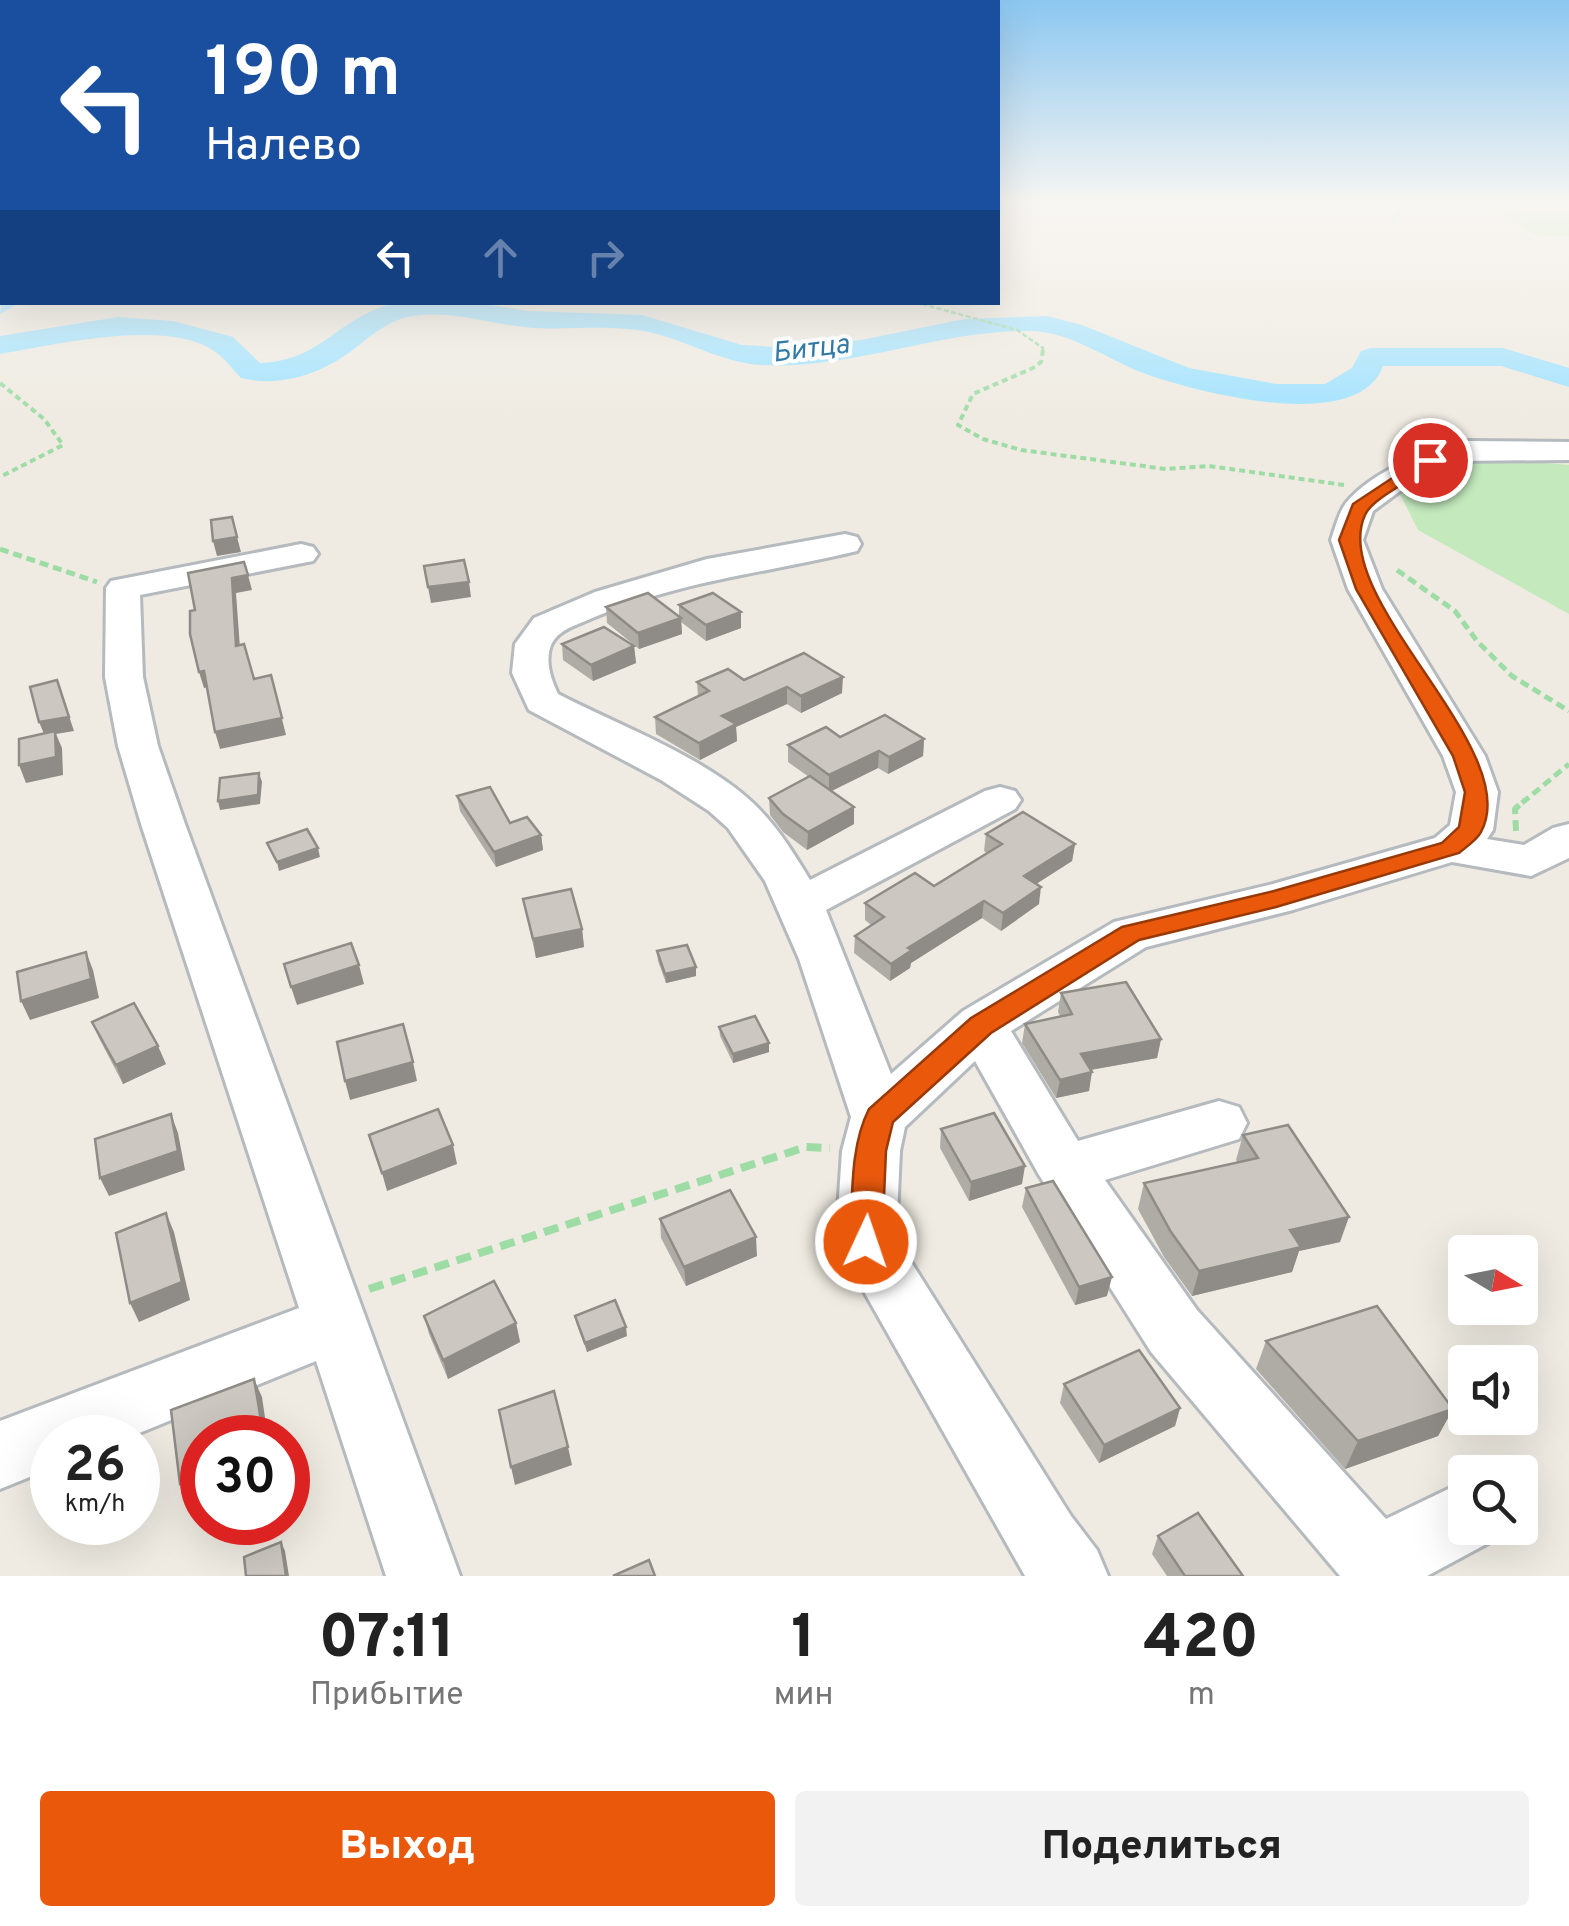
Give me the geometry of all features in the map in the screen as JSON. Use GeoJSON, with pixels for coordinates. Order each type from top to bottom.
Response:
{"type":"FeatureCollection","features":[{"type":"Feature","properties":{"kind":"street"},"geometry":{"type":"LineString","coordinates":[[1451,848],[1471,830],[1476,792],[1464,756],[1366,589],[1348,540],[1359,508],[1396,480],[1444,454],[1468,450],[1569,451]]}},
{"type":"Feature","properties":{"kind":"street"},"geometry":{"type":"LineString","coordinates":[[845,544],[703,569],[594,604],[547,626],[530,656],[528,678],[544,702],[710,792],[731,808],[776,859],[801,904],[875,1134],[866,1242],[1045,1542],[1071,1576]]}},
{"type":"Feature","properties":{"kind":"street"},"geometry":{"type":"LineString","coordinates":[[302,554],[122,588],[124,678],[138,746],[163,824],[423,1576]]}},
{"type":"Feature","properties":{"kind":"street"},"geometry":{"type":"LineString","coordinates":[[801,904],[1000,800]]}},
{"type":"Feature","properties":{"kind":"street"},"geometry":{"type":"LineString","coordinates":[[875,1134],[981,1026],[1131,934],[1451,848],[1550,850]]}},
{"type":"Feature","properties":{"kind":"street"},"geometry":{"type":"LineString","coordinates":[[981,1026],[1066,1168],[1174,1331],[1376,1563],[1448,1526]]}},
{"type":"Feature","properties":{"kind":"street"},"geometry":{"type":"LineString","coordinates":[[1066,1168],[1218,1123]]}},
{"type":"Feature","properties":{"kind":"street"},"geometry":{"type":"LineString","coordinates":[[0,1455],[332,1313]]}},
{"type":"Feature","properties":{"kind":"path"},"geometry":{"type":"LineString","coordinates":[[931,305],[1017,330],[1043,348],[1041,362],[1033,368],[973,394],[958,424],[967,432],[1021,450],[1126,465],[1166,469],[1209,466],[1276,478],[1324,480],[1348,486],[1361,496],[1359,508]]}},
{"type":"Feature","properties":{"kind":"path"},"geometry":{"type":"LineString","coordinates":[[0,382],[24,406],[57,429],[64,445],[0,477]]}},
{"type":"Feature","properties":{"kind":"path"},"geometry":{"type":"LineString","coordinates":[[0,549],[98,582]]}},
{"type":"Feature","properties":{"kind":"path"},"geometry":{"type":"LineString","coordinates":[[1397,570],[1455,611],[1477,641],[1512,676],[1569,711]]}},
{"type":"Feature","properties":{"kind":"path"},"geometry":{"type":"LineString","coordinates":[[1550,850],[1517,846],[1516,809],[1569,764]]}},
{"type":"Feature","properties":{"kind":"path"},"geometry":{"type":"LineString","coordinates":[[332,1313],[806,1147],[875,1134]]}},
{"type":"Feature","properties":{"kind":"green space"},"geometry":{"type":"Polygon","coordinates":[[[1480,457],[1569,465],[1569,614],[1418,530],[1400,494],[1407,485],[1436,468],[1480,457]]]}},
{"type":"Feature","properties":{"kind":"building"},"geometry":{"type":"Polygon","coordinates":[[[232,517],[237,537],[213,541],[211,520],[232,517]]]}},
{"type":"Feature","properties":{"kind":"building"},"geometry":{"type":"Polygon","coordinates":[[[464,560],[469,582],[428,587],[424,566],[464,560]]]}},
{"type":"Feature","properties":{"kind":"building"},"geometry":{"type":"Polygon","coordinates":[[[244,562],[248,575],[232,578],[236,646],[244,644],[254,679],[271,675],[282,718],[215,732],[204,671],[199,672],[190,634],[190,611],[195,610],[188,573],[244,562]]]}},
{"type":"Feature","properties":{"kind":"building"},"geometry":{"type":"Polygon","coordinates":[[[648,593],[681,618],[638,633],[606,607],[648,593]]]}},
{"type":"Feature","properties":{"kind":"building"},"geometry":{"type":"Polygon","coordinates":[[[713,593],[741,612],[706,625],[679,605],[713,593]]]}},
{"type":"Feature","properties":{"kind":"building"},"geometry":{"type":"Polygon","coordinates":[[[604,627],[634,646],[591,665],[562,644],[604,627]]]}},
{"type":"Feature","properties":{"kind":"building"},"geometry":{"type":"Polygon","coordinates":[[[804,653],[843,677],[801,696],[787,687],[722,716],[736,724],[699,743],[655,717],[709,691],[697,682],[728,669],[744,680],[804,653]]]}},
{"type":"Feature","properties":{"kind":"building"},"geometry":{"type":"Polygon","coordinates":[[[57,680],[69,717],[39,722],[30,687],[57,680]]]}},
{"type":"Feature","properties":{"kind":"building"},"geometry":{"type":"Polygon","coordinates":[[[885,715],[924,739],[889,757],[879,751],[829,775],[788,745],[826,727],[840,737],[885,715]]]}},
{"type":"Feature","properties":{"kind":"building"},"geometry":{"type":"Polygon","coordinates":[[[55,731],[56,757],[19,765],[19,739],[55,731]]]}},
{"type":"Feature","properties":{"kind":"building"},"geometry":{"type":"Polygon","coordinates":[[[259,773],[258,795],[218,801],[220,778],[259,773]]]}},
{"type":"Feature","properties":{"kind":"building"},"geometry":{"type":"Polygon","coordinates":[[[810,776],[854,807],[808,832],[769,798],[810,776]]]}},
{"type":"Feature","properties":{"kind":"building"},"geometry":{"type":"Polygon","coordinates":[[[490,787],[510,823],[527,817],[541,835],[494,852],[457,796],[490,787]]]}},
{"type":"Feature","properties":{"kind":"building"},"geometry":{"type":"Polygon","coordinates":[[[1023,812],[1075,844],[1024,876],[1041,887],[1003,913],[984,901],[908,948],[912,950],[891,964],[855,936],[884,917],[865,903],[915,873],[934,886],[1002,844],[986,834],[1023,812]]]}},
{"type":"Feature","properties":{"kind":"building"},"geometry":{"type":"Polygon","coordinates":[[[307,829],[318,848],[277,862],[267,843],[307,829]]]}},
{"type":"Feature","properties":{"kind":"building"},"geometry":{"type":"Polygon","coordinates":[[[571,889],[582,929],[533,939],[523,899],[571,889]]]}},
{"type":"Feature","properties":{"kind":"building"},"geometry":{"type":"Polygon","coordinates":[[[351,943],[359,965],[291,987],[284,964],[351,943]]]}},
{"type":"Feature","properties":{"kind":"building"},"geometry":{"type":"Polygon","coordinates":[[[687,945],[696,967],[665,974],[657,951],[687,945]]]}},
{"type":"Feature","properties":{"kind":"building"},"geometry":{"type":"Polygon","coordinates":[[[86,952],[91,979],[21,1001],[17,972],[86,952]]]}},
{"type":"Feature","properties":{"kind":"building"},"geometry":{"type":"Polygon","coordinates":[[[1126,982],[1161,1039],[1081,1054],[1092,1072],[1060,1080],[1025,1024],[1072,1014],[1061,993],[1126,982]]]}},
{"type":"Feature","properties":{"kind":"building"},"geometry":{"type":"Polygon","coordinates":[[[134,1003],[158,1046],[116,1065],[92,1022],[134,1003]]]}},
{"type":"Feature","properties":{"kind":"building"},"geometry":{"type":"Polygon","coordinates":[[[755,1016],[769,1043],[733,1054],[719,1027],[755,1016]]]}},
{"type":"Feature","properties":{"kind":"building"},"geometry":{"type":"Polygon","coordinates":[[[403,1024],[413,1062],[345,1081],[337,1042],[403,1024]]]}},
{"type":"Feature","properties":{"kind":"building"},"geometry":{"type":"Polygon","coordinates":[[[438,1109],[453,1145],[382,1173],[369,1135],[438,1109]]]}},
{"type":"Feature","properties":{"kind":"building"},"geometry":{"type":"Polygon","coordinates":[[[994,1113],[1025,1166],[971,1182],[941,1129],[994,1113]]]}},
{"type":"Feature","properties":{"kind":"building"},"geometry":{"type":"Polygon","coordinates":[[[171,1114],[178,1151],[100,1178],[95,1139],[171,1114]]]}},
{"type":"Feature","properties":{"kind":"building"},"geometry":{"type":"Polygon","coordinates":[[[1288,1125],[1349,1217],[1290,1230],[1301,1247],[1199,1271],[1171,1232],[1144,1183],[1258,1158],[1243,1135],[1288,1125]]]}},
{"type":"Feature","properties":{"kind":"building"},"geometry":{"type":"Polygon","coordinates":[[[1053,1181],[1112,1277],[1079,1287],[1026,1188],[1053,1181]]]}},
{"type":"Feature","properties":{"kind":"building"},"geometry":{"type":"Polygon","coordinates":[[[730,1190],[756,1237],[684,1267],[660,1219],[730,1190]]]}},
{"type":"Feature","properties":{"kind":"building"},"geometry":{"type":"Polygon","coordinates":[[[166,1213],[182,1282],[130,1303],[116,1233],[166,1213]]]}},
{"type":"Feature","properties":{"kind":"building"},"geometry":{"type":"Polygon","coordinates":[[[494,1281],[516,1323],[443,1360],[424,1316],[494,1281]]]}},
{"type":"Feature","properties":{"kind":"building"},"geometry":{"type":"Polygon","coordinates":[[[615,1300],[626,1327],[585,1343],[575,1316],[615,1300]]]}},
{"type":"Feature","properties":{"kind":"building"},"geometry":{"type":"Polygon","coordinates":[[[1377,1306],[1448,1402],[1448,1411],[1358,1441],[1266,1341],[1377,1306]]]}},
{"type":"Feature","properties":{"kind":"building"},"geometry":{"type":"Polygon","coordinates":[[[1139,1350],[1180,1408],[1104,1445],[1064,1384],[1139,1350]]]}},
{"type":"Feature","properties":{"kind":"building"},"geometry":{"type":"Polygon","coordinates":[[[254,1379],[260,1415],[180,1415],[180,1484],[171,1410],[254,1379]]]}},
{"type":"Feature","properties":{"kind":"building"},"geometry":{"type":"Polygon","coordinates":[[[554,1391],[568,1447],[511,1467],[499,1410],[554,1391]]]}},
{"type":"Feature","properties":{"kind":"building"},"geometry":{"type":"Polygon","coordinates":[[[1198,1513],[1243,1576],[1185,1576],[1158,1536],[1198,1513]]]}},
{"type":"Feature","properties":{"kind":"building"},"geometry":{"type":"Polygon","coordinates":[[[281,1545],[286,1576],[246,1576],[244,1557],[281,1545]]]}},
{"type":"Feature","properties":{"kind":"building"},"geometry":{"type":"Polygon","coordinates":[[[649,1560],[655,1576],[613,1576],[649,1560]]]}},
{"type":"Feature","properties":{"kind":"waterway","name":"Битца"},"geometry":{"type":"LineString","coordinates":[[0,345],[118,325],[173,330],[223,343],[252,372],[277,371],[318,360],[386,314],[430,307],[528,319],[642,323],[741,354],[792,357],[861,349],[965,327],[1047,324],[1178,374],[1276,393],[1335,390],[1365,373],[1371,357],[1503,357],[1569,378]]}},
{"type":"Feature","properties":{"kind":"route"},"geometry":{"type":"LineString","coordinates":[[866,1242],[871,1151],[880,1117],[981,1026],[1131,934],[1451,848],[1471,830],[1476,792],[1464,756],[1366,589],[1348,540],[1359,508],[1430,460]]}}]}
